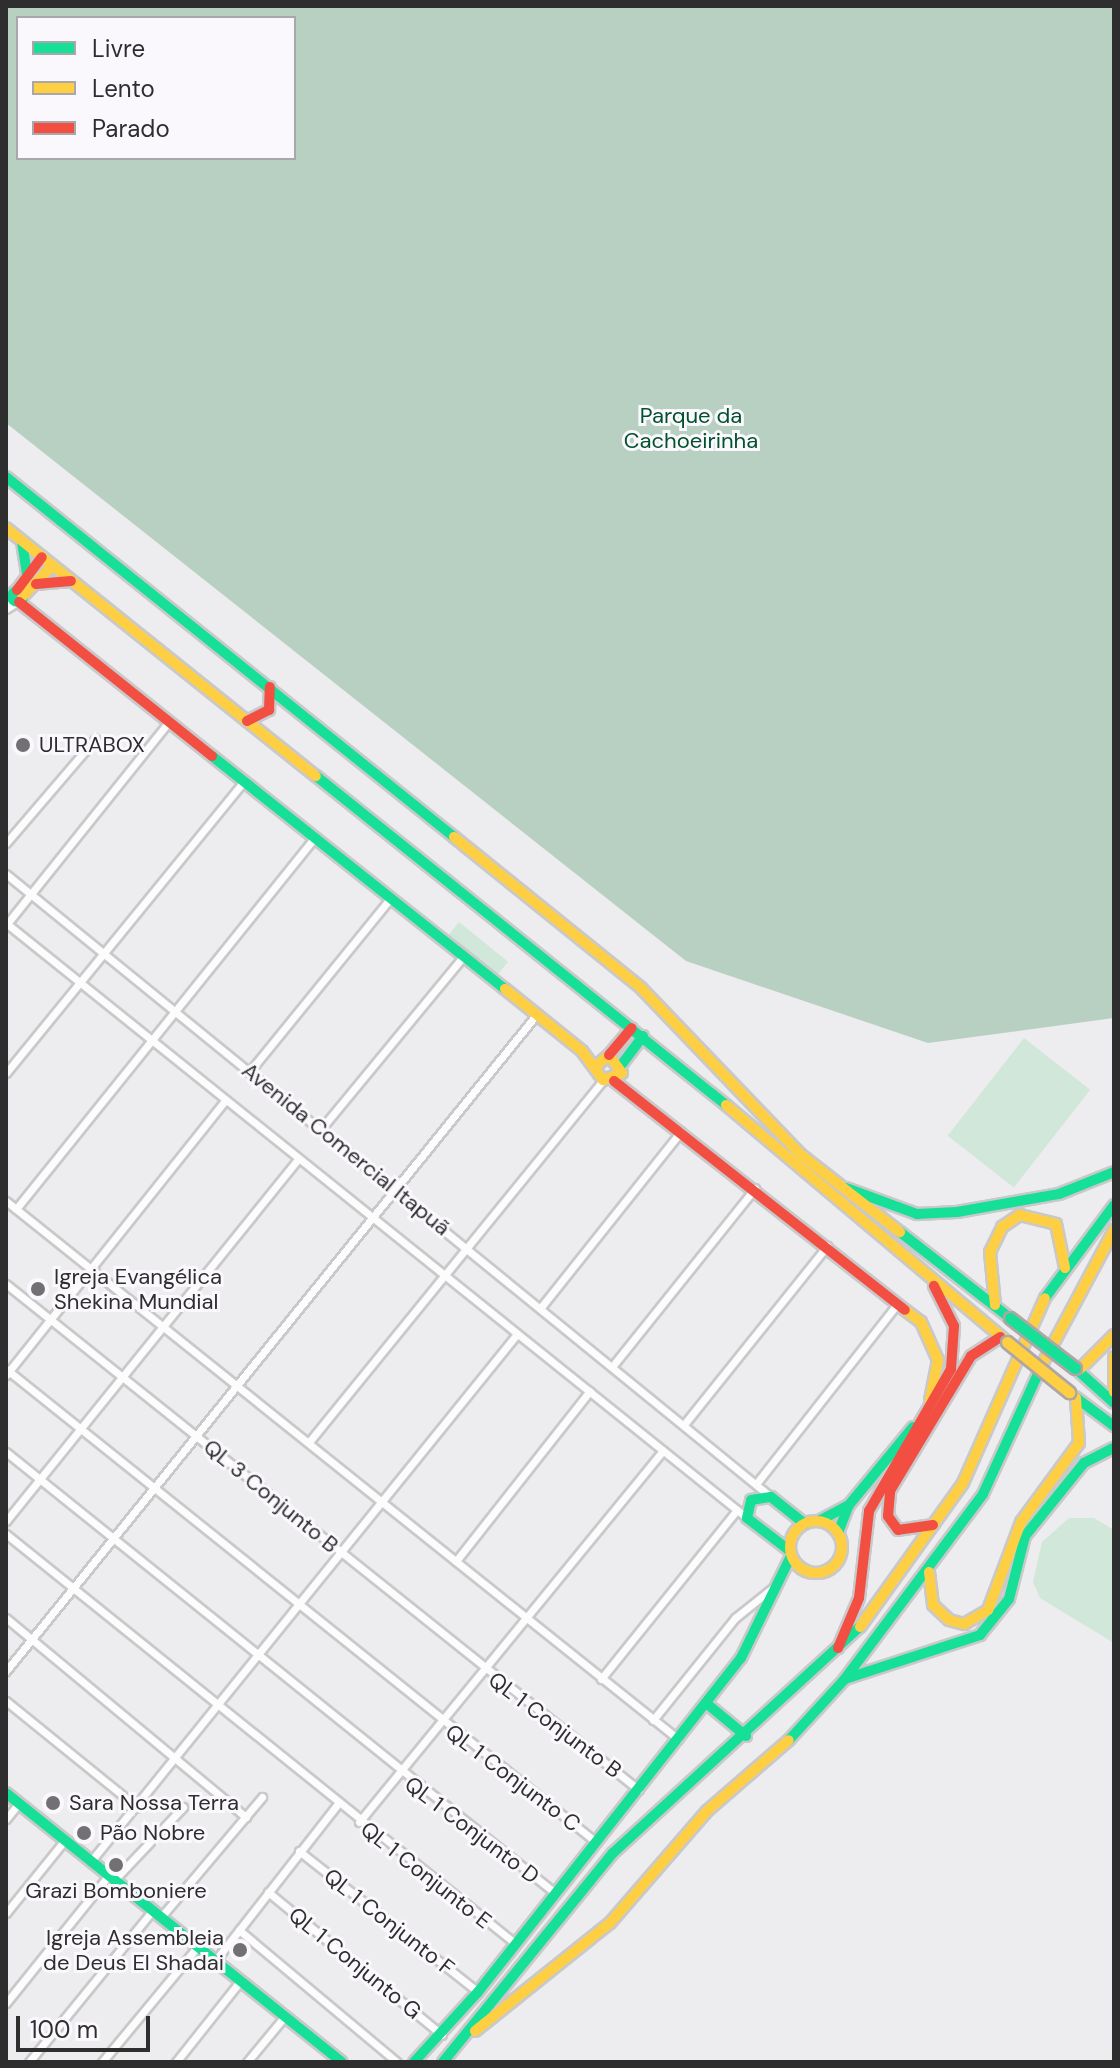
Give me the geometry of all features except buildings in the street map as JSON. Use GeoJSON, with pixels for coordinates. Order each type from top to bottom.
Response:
{"type":"FeatureCollection","features":[{"type":"Feature","properties":{"kind":"main road"},"geometry":{"type":"LineString","coordinates":[[6,477],[641,988],[755,1112],[834,1182],[1077,1369],[1114,1403]]}},
{"type":"Feature","properties":{"kind":"main road"},"geometry":{"type":"LineString","coordinates":[[6,528],[643,1036],[978,1318],[1114,1426]]}},
{"type":"Feature","properties":{"kind":"main road"},"geometry":{"type":"LineString","coordinates":[[22,541],[32,579]]}},
{"type":"Feature","properties":{"kind":"main road"},"geometry":{"type":"LineString","coordinates":[[32,579],[42,557]]}},
{"type":"Feature","properties":{"kind":"main road"},"geometry":{"type":"LineString","coordinates":[[52,566],[14,595],[48,628],[582,1051],[601,1060],[681,1131],[828,1245],[934,1339],[936,1383],[925,1409],[849,1505],[838,1533],[842,1553],[830,1570],[801,1569],[778,1583]]}},
{"type":"Feature","properties":{"kind":"main road"},"geometry":{"type":"LineString","coordinates":[[32,579],[72,581]]}},
{"type":"Feature","properties":{"kind":"main road"},"geometry":{"type":"LineString","coordinates":[[247,721],[269,710],[270,687]]}},
{"type":"Feature","properties":{"kind":"main road"},"geometry":{"type":"LineString","coordinates":[[601,1060],[632,1028]]}},
{"type":"Feature","properties":{"kind":"main road"},"geometry":{"type":"LineString","coordinates":[[615,1075],[643,1036]]}},
{"type":"Feature","properties":{"kind":"main road"},"geometry":{"type":"LineString","coordinates":[[601,1060],[615,1075]]}},
{"type":"Feature","properties":{"kind":"main road"},"geometry":{"type":"LineString","coordinates":[[834,1182],[917,1214],[1009,1206],[1114,1172]]}},
{"type":"Feature","properties":{"kind":"main road"},"geometry":{"type":"LineString","coordinates":[[443,2062],[469,2035],[613,1853],[833,1658],[937,1523],[1065,1268],[1114,1205]]}},
{"type":"Feature","properties":{"kind":"main road"},"geometry":{"type":"LineString","coordinates":[[995,1305],[990,1252],[1002,1227],[1020,1215],[1056,1224],[1065,1268]]}},
{"type":"Feature","properties":{"kind":"main road"},"geometry":{"type":"LineString","coordinates":[[469,2035],[610,1923],[707,1811],[781,1748],[844,1680],[929,1572],[983,1494],[1078,1286],[1113,1233]]}},
{"type":"Feature","properties":{"kind":"main road"},"geometry":{"type":"LineString","coordinates":[[833,1658],[859,1598],[869,1511],[951,1369],[954,1326],[916,1264]]}},
{"type":"Feature","properties":{"kind":"main road"},"geometry":{"type":"LineString","coordinates":[[1077,1369],[1114,1335]]}},
{"type":"Feature","properties":{"kind":"main road"},"geometry":{"type":"LineString","coordinates":[[937,1523],[920,1532],[898,1530],[888,1516],[890,1491],[971,1356],[1004,1339]]}},
{"type":"Feature","properties":{"kind":"main road"},"geometry":{"type":"LineString","coordinates":[[1114,1357],[1114,1392]]}},
{"type":"Feature","properties":{"kind":"main road"},"geometry":{"type":"LineString","coordinates":[[929,1572],[933,1605],[949,1620],[964,1624],[988,1610],[1021,1522],[1079,1443],[1072,1395]]}},
{"type":"Feature","properties":{"kind":"main road"},"geometry":{"type":"LineString","coordinates":[[844,1680],[980,1635],[1009,1599],[1025,1536],[1084,1463],[1114,1448]]}},
{"type":"Feature","properties":{"kind":"main road"},"geometry":{"type":"LineString","coordinates":[[801,1569],[790,1553],[742,1514],[751,1500],[771,1497],[805,1524]]}},
{"type":"Feature","properties":{"kind":"main road"},"geometry":{"type":"LineString","coordinates":[[805,1524],[819,1521],[849,1505]]}},
{"type":"Feature","properties":{"kind":"main road"},"geometry":{"type":"LineString","coordinates":[[819,1521],[838,1533]]}},
{"type":"Feature","properties":{"kind":"main road"},"geometry":{"type":"LineString","coordinates":[[414,2062],[442,2035],[478,1992],[639,1790],[753,1639],[805,1524]]}},
{"type":"Feature","properties":{"kind":"main road"},"geometry":{"type":"LineString","coordinates":[[706,1703],[746,1736]]}},
{"type":"Feature","properties":{"kind":"main road"},"geometry":{"type":"LineString","coordinates":[[6,1793],[285,2016],[327,2058],[342,2062]]}},
{"type":"Feature","properties":{"kind":"main road"},"geometry":{"type":"LineString","coordinates":[[451,2062],[459,2047]]}},
{"type":"Feature","properties":{"kind":"street"},"geometry":{"type":"LineString","coordinates":[[6,609],[14,595]]}},
{"type":"Feature","properties":{"kind":"street"},"geometry":{"type":"LineString","coordinates":[[6,924],[168,723]]}},
{"type":"Feature","properties":{"kind":"street"},"geometry":{"type":"LineString","coordinates":[[6,843],[95,739]]}},
{"type":"Feature","properties":{"kind":"street"},"geometry":{"type":"LineString","coordinates":[[6,1073],[243,782]]}},
{"type":"Feature","properties":{"kind":"street"},"geometry":{"type":"LineString","coordinates":[[16,1209],[314,838]]}},
{"type":"Feature","properties":{"kind":"street","name":"Avenida Comercial Itapuã"},"geometry":{"type":"LineString","coordinates":[[6,874],[615,1363],[771,1497]]}},
{"type":"Feature","properties":{"kind":"street"},"geometry":{"type":"LineString","coordinates":[[250,1071],[390,899]]}},
{"type":"Feature","properties":{"kind":"street","name":"Avenida Comercial Itapuã"},"geometry":{"type":"LineString","coordinates":[[6,924],[742,1514]]}},
{"type":"Feature","properties":{"kind":"street"},"geometry":{"type":"LineString","coordinates":[[321,1129],[463,957]]}},
{"type":"Feature","properties":{"kind":"street"},"geometry":{"type":"LineString","coordinates":[[6,1671],[118,1540],[196,1437],[536,1015]]}},
{"type":"Feature","properties":{"kind":"street"},"geometry":{"type":"LineString","coordinates":[[309,1442],[445,1275],[615,1075]]}},
{"type":"Feature","properties":{"kind":"street"},"geometry":{"type":"LineString","coordinates":[[225,1101],[7,1372],[158,1489],[443,1721]]}},
{"type":"Feature","properties":{"kind":"street"},"geometry":{"type":"LineString","coordinates":[[542,1306],[681,1131]]}},
{"type":"Feature","properties":{"kind":"street"},"geometry":{"type":"LineString","coordinates":[[6,1521],[126,1378],[298,1159]]}},
{"type":"Feature","properties":{"kind":"street"},"geometry":{"type":"LineString","coordinates":[[615,1363],[755,1188]]}},
{"type":"Feature","properties":{"kind":"street"},"geometry":{"type":"LineString","coordinates":[[6,1201],[678,1739]]}},
{"type":"Feature","properties":{"kind":"street"},"geometry":{"type":"LineString","coordinates":[[686,1422],[828,1245]]}},
{"type":"Feature","properties":{"kind":"street","name":"QL 3 Conjunto B"},"geometry":{"type":"LineString","coordinates":[[6,1284],[484,1670]]}},
{"type":"Feature","properties":{"kind":"street"},"geometry":{"type":"LineString","coordinates":[[756,1484],[897,1304]]}},
{"type":"Feature","properties":{"kind":"street"},"geometry":{"type":"LineString","coordinates":[[91,1861],[345,1555],[517,1334]]}},
{"type":"Feature","properties":{"kind":"street"},"geometry":{"type":"LineString","coordinates":[[456,1561],[590,1391]]}},
{"type":"Feature","properties":{"kind":"street"},"geometry":{"type":"LineString","coordinates":[[484,1670],[663,1451]]}},
{"type":"Feature","properties":{"kind":"street"},"geometry":{"type":"LineString","coordinates":[[6,1452],[402,1773]]}},
{"type":"Feature","properties":{"kind":"street"},"geometry":{"type":"LineString","coordinates":[[601,1679],[742,1514]]}},
{"type":"Feature","properties":{"kind":"street","name":"QL 1 Conjunto E"},"geometry":{"type":"LineString","coordinates":[[6,1534],[337,1805],[516,1944]]}},
{"type":"Feature","properties":{"kind":"street"},"geometry":{"type":"LineString","coordinates":[[653,1720],[735,1618],[778,1583]]}},
{"type":"Feature","properties":{"kind":"street"},"geometry":{"type":"LineString","coordinates":[[6,1618],[177,1756],[246,1817]]}},
{"type":"Feature","properties":{"kind":"street","name":"QL 1 Conjunto B"},"geometry":{"type":"LineString","coordinates":[[443,1721],[484,1670],[639,1790]]}},
{"type":"Feature","properties":{"kind":"street"},"geometry":{"type":"LineString","coordinates":[[6,1701],[137,1807]]}},
{"type":"Feature","properties":{"kind":"street","name":"QL 1 Conjunto C"},"geometry":{"type":"LineString","coordinates":[[402,1773],[443,1721],[596,1842]]}},
{"type":"Feature","properties":{"kind":"street","name":"QL 1 Conjunto D"},"geometry":{"type":"LineString","coordinates":[[359,1822],[402,1773],[555,1893]]}},
{"type":"Feature","properties":{"kind":"street"},"geometry":{"type":"LineString","coordinates":[[29,2062],[262,1797]]}},
{"type":"Feature","properties":{"kind":"street"},"geometry":{"type":"LineString","coordinates":[[6,1819],[19,1803]]}},
{"type":"Feature","properties":{"kind":"street"},"geometry":{"type":"LineString","coordinates":[[215,1961],[337,1805]]}},
{"type":"Feature","properties":{"kind":"street"},"geometry":{"type":"LineString","coordinates":[[6,2003],[112,1877],[183,1807]]}},
{"type":"Feature","properties":{"kind":"street"},"geometry":{"type":"LineString","coordinates":[[6,1913],[65,1840]]}},
{"type":"Feature","properties":{"kind":"street","name":"QL 1 Conjunto F"},"geometry":{"type":"LineString","coordinates":[[299,1851],[478,1992]]}},
{"type":"Feature","properties":{"kind":"street","name":"QL 1 Conjunto G"},"geometry":{"type":"LineString","coordinates":[[268,1892],[442,2035]]}},
{"type":"Feature","properties":{"kind":"street"},"geometry":{"type":"LineString","coordinates":[[239,1930],[397,2062]]}},
{"type":"Feature","properties":{"kind":"street"},"geometry":{"type":"LineString","coordinates":[[102,2062],[198,1946]]}},
{"type":"Feature","properties":{"kind":"street"},"geometry":{"type":"LineString","coordinates":[[176,2062],[241,1980]]}},
{"type":"Feature","properties":{"kind":"street"},"geometry":{"type":"LineString","coordinates":[[247,2062],[285,2016]]}},
{"type":"Feature","properties":{"kind":"green space","name":"Parque da Cachoeirinha"},"geometry":{"type":"Polygon","coordinates":[[[6,6],[1114,6],[1114,1018],[928,1043],[686,961],[6,423],[6,6]]]}},
{"type":"Feature","properties":{"kind":"green space"},"geometry":{"type":"Polygon","coordinates":[[[459,922],[508,962],[497,976],[448,936],[459,922]]]}},
{"type":"Feature","properties":{"kind":"green space"},"geometry":{"type":"Polygon","coordinates":[[[1024,1038],[1090,1090],[1014,1187],[948,1136],[1024,1038]]]}},
{"type":"Feature","properties":{"kind":"green space"},"geometry":{"type":"Polygon","coordinates":[[[1069,1518],[1094,1518],[1114,1530],[1114,1643],[1040,1598],[1033,1582],[1042,1542],[1069,1518]]]}},
{"type":"Feature","properties":{"kind":"traffic: fast"},"geometry":{"type":"LineString","coordinates":[[6,477],[454,837]]}},
{"type":"Feature","properties":{"kind":"traffic: fast"},"geometry":{"type":"LineString","coordinates":[[22,542],[27,575]]}},
{"type":"Feature","properties":{"kind":"traffic: fast"},"geometry":{"type":"LineString","coordinates":[[17,590],[23,596],[17,602],[11,596],[17,590]]}},
{"type":"Feature","properties":{"kind":"traffic: fast"},"geometry":{"type":"LineString","coordinates":[[212,756],[505,989]]}},
{"type":"Feature","properties":{"kind":"traffic: fast"},"geometry":{"type":"LineString","coordinates":[[316,776],[726,1105]]}},
{"type":"Feature","properties":{"kind":"traffic: fast"},"geometry":{"type":"LineString","coordinates":[[622,1064],[643,1036]]}},
{"type":"Feature","properties":{"kind":"traffic: fast"},"geometry":{"type":"LineString","coordinates":[[846,1188],[917,1214],[957,1212],[1059,1194],[1114,1172]]}},
{"type":"Feature","properties":{"kind":"traffic: fast"},"geometry":{"type":"LineString","coordinates":[[1045,1298],[1114,1205]]}},
{"type":"Feature","properties":{"kind":"traffic: fast"},"geometry":{"type":"LineString","coordinates":[[900,1232],[1010,1318]]}},
{"type":"Feature","properties":{"kind":"traffic: fast"},"geometry":{"type":"LineString","coordinates":[[1010,1318],[1075,1368]]}},
{"type":"Feature","properties":{"kind":"traffic: fast"},"geometry":{"type":"LineString","coordinates":[[789,1740],[844,1680],[983,1494],[1043,1363]]}},
{"type":"Feature","properties":{"kind":"traffic: fast"},"geometry":{"type":"LineString","coordinates":[[1075,1368],[1114,1403]]}},
{"type":"Feature","properties":{"kind":"traffic: fast"},"geometry":{"type":"LineString","coordinates":[[1075,1397],[1114,1426]]}},
{"type":"Feature","properties":{"kind":"traffic: fast"},"geometry":{"type":"LineString","coordinates":[[819,1521],[849,1505],[913,1427]]}},
{"type":"Feature","properties":{"kind":"traffic: fast"},"geometry":{"type":"LineString","coordinates":[[848,1678],[980,1635],[1009,1599],[1025,1536],[1084,1463],[1114,1448]]}},
{"type":"Feature","properties":{"kind":"traffic: fast"},"geometry":{"type":"LineString","coordinates":[[790,1551],[747,1518],[751,1500],[771,1497],[805,1524]]}},
{"type":"Feature","properties":{"kind":"traffic: fast"},"geometry":{"type":"LineString","coordinates":[[838,1533],[849,1505]]}},
{"type":"Feature","properties":{"kind":"traffic: fast"},"geometry":{"type":"LineString","coordinates":[[414,2062],[478,1992],[741,1658],[791,1556]]}},
{"type":"Feature","properties":{"kind":"traffic: fast"},"geometry":{"type":"LineString","coordinates":[[443,2062],[613,1853],[860,1627]]}},
{"type":"Feature","properties":{"kind":"traffic: fast"},"geometry":{"type":"LineString","coordinates":[[706,1703],[746,1736]]}},
{"type":"Feature","properties":{"kind":"traffic: fast"},"geometry":{"type":"LineString","coordinates":[[6,1793],[342,2062]]}},
{"type":"Feature","properties":{"kind":"traffic: slow"},"geometry":{"type":"LineString","coordinates":[[6,528],[316,776]]}},
{"type":"Feature","properties":{"kind":"traffic: slow"},"geometry":{"type":"LineString","coordinates":[[23,596],[52,566]]}},
{"type":"Feature","properties":{"kind":"traffic: slow"},"geometry":{"type":"LineString","coordinates":[[454,837],[641,988],[800,1154],[900,1232]]}},
{"type":"Feature","properties":{"kind":"traffic: slow"},"geometry":{"type":"LineString","coordinates":[[505,989],[582,1051],[603,1080],[622,1073],[609,1055],[596,1066]]}},
{"type":"Feature","properties":{"kind":"traffic: slow"},"geometry":{"type":"LineString","coordinates":[[726,1105],[1007,1342]]}},
{"type":"Feature","properties":{"kind":"traffic: slow"},"geometry":{"type":"LineString","coordinates":[[995,1305],[990,1252],[1002,1227],[1020,1215],[1056,1224],[1065,1268]]}},
{"type":"Feature","properties":{"kind":"traffic: slow"},"geometry":{"type":"LineString","coordinates":[[1043,1363],[1114,1230]]}},
{"type":"Feature","properties":{"kind":"traffic: slow"},"geometry":{"type":"LineString","coordinates":[[860,1627],[963,1483],[1045,1298]]}},
{"type":"Feature","properties":{"kind":"traffic: slow"},"geometry":{"type":"LineString","coordinates":[[905,1310],[921,1322],[938,1360],[930,1400]]}},
{"type":"Feature","properties":{"kind":"traffic: slow"},"geometry":{"type":"LineString","coordinates":[[1079,1370],[1114,1335]]}},
{"type":"Feature","properties":{"kind":"traffic: slow"},"geometry":{"type":"LineString","coordinates":[[1007,1342],[1069,1392]]}},
{"type":"Feature","properties":{"kind":"traffic: slow"},"geometry":{"type":"LineString","coordinates":[[1114,1357],[1114,1392]]}},
{"type":"Feature","properties":{"kind":"traffic: slow"},"geometry":{"type":"LineString","coordinates":[[929,1572],[933,1605],[949,1620],[964,1624],[988,1610],[1021,1522],[1079,1443],[1076,1398]]}},
{"type":"Feature","properties":{"kind":"traffic: slow"},"geometry":{"type":"LineString","coordinates":[[816,1521],[834,1529],[842,1547],[834,1565],[816,1573],[798,1565],[790,1547],[798,1529],[816,1521]]}},
{"type":"Feature","properties":{"kind":"traffic: slow"},"geometry":{"type":"LineString","coordinates":[[475,2031],[610,1923],[707,1811],[789,1740]]}},
{"type":"Feature","properties":{"kind":"traffic: jam"},"geometry":{"type":"LineString","coordinates":[[17,590],[42,557]]}},
{"type":"Feature","properties":{"kind":"traffic: jam"},"geometry":{"type":"LineString","coordinates":[[36,584],[71,581]]}},
{"type":"Feature","properties":{"kind":"traffic: jam"},"geometry":{"type":"LineString","coordinates":[[19,602],[212,756]]}},
{"type":"Feature","properties":{"kind":"traffic: jam"},"geometry":{"type":"LineString","coordinates":[[247,721],[269,710],[270,687]]}},
{"type":"Feature","properties":{"kind":"traffic: jam"},"geometry":{"type":"LineString","coordinates":[[609,1055],[632,1028]]}},
{"type":"Feature","properties":{"kind":"traffic: jam"},"geometry":{"type":"LineString","coordinates":[[614,1081],[905,1310]]}},
{"type":"Feature","properties":{"kind":"traffic: jam"},"geometry":{"type":"LineString","coordinates":[[838,1648],[859,1598],[869,1511],[951,1369],[954,1326],[934,1286]]}},
{"type":"Feature","properties":{"kind":"traffic: jam"},"geometry":{"type":"LineString","coordinates":[[933,1525],[898,1530],[888,1516],[890,1491],[971,1356],[1000,1337]]}},
{"type":"Feature","properties":{"kind":"place","name":"ULTRABOX"},"geometry":{"type":"Point","coordinates":[23,745]}},
{"type":"Feature","properties":{"kind":"place","name":"Igreja Evangélica Shekina Mundial"},"geometry":{"type":"Point","coordinates":[38,1289]}},
{"type":"Feature","properties":{"kind":"place","name":"Sara Nossa Terra"},"geometry":{"type":"Point","coordinates":[53,1803]}},
{"type":"Feature","properties":{"kind":"place","name":"Pão Nobre"},"geometry":{"type":"Point","coordinates":[84,1833]}},
{"type":"Feature","properties":{"kind":"place","name":"Grazi Bomboniere"},"geometry":{"type":"Point","coordinates":[116,1865]}},
{"type":"Feature","properties":{"kind":"place","name":"Igreja Assembleia de Deus El Shadai"},"geometry":{"type":"Point","coordinates":[240,1950]}}]}
